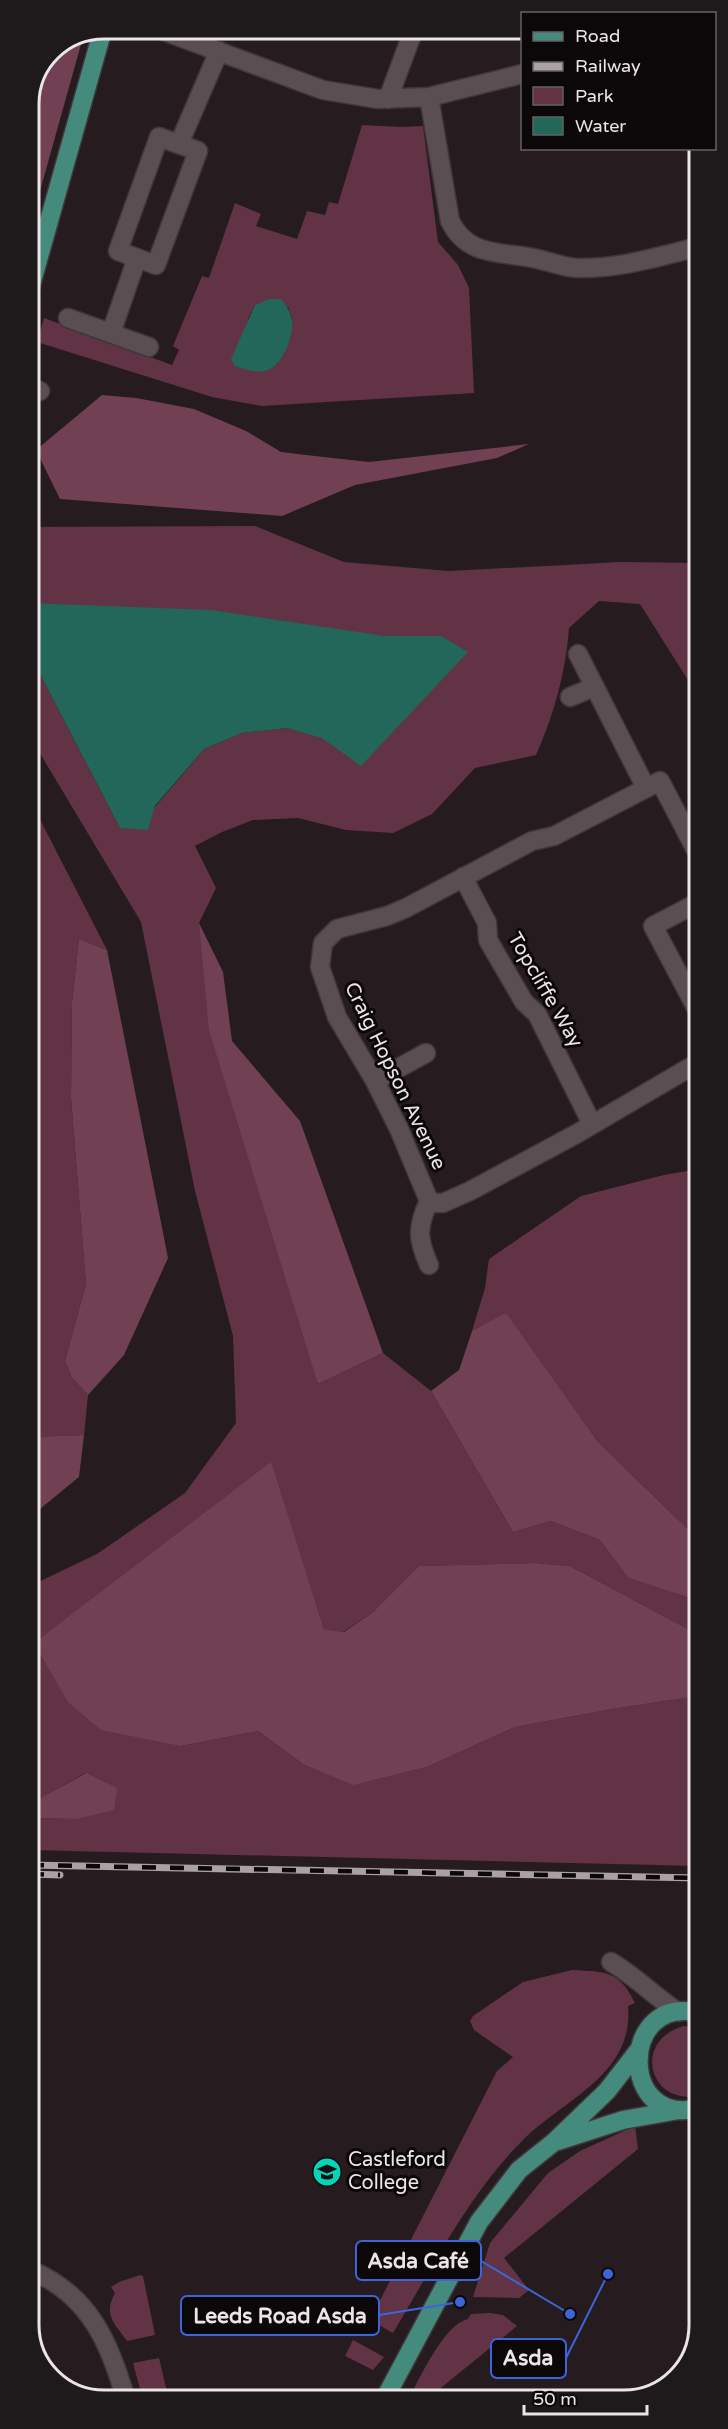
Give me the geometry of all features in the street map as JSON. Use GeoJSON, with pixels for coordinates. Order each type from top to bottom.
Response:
{"type":"FeatureCollection","features":[{"type":"Feature","properties":{"kind":"main road"},"geometry":{"type":"LineString","coordinates":[[39,256],[100,39]]}},
{"type":"Feature","properties":{"kind":"main road"},"geometry":{"type":"LineString","coordinates":[[689,2013],[678,2012],[662,2018],[653,2025],[642,2040],[638,2051],[637,2066],[640,2079],[653,2097],[668,2107],[689,2110]]}},
{"type":"Feature","properties":{"kind":"main road"},"geometry":{"type":"LineString","coordinates":[[389,2390],[479,2222],[519,2170],[554,2142],[607,2091],[638,2051]]}},
{"type":"Feature","properties":{"kind":"main road"},"geometry":{"type":"LineString","coordinates":[[554,2142],[622,2120],[689,2110]]}},
{"type":"Feature","properties":{"kind":"street"},"geometry":{"type":"LineString","coordinates":[[187,39],[323,90],[378,99],[429,97],[521,74]]}},
{"type":"Feature","properties":{"kind":"street"},"geometry":{"type":"LineString","coordinates":[[388,99],[410,39]]}},
{"type":"Feature","properties":{"kind":"street"},"geometry":{"type":"LineString","coordinates":[[179,144],[219,51]]}},
{"type":"Feature","properties":{"kind":"street"},"geometry":{"type":"LineString","coordinates":[[429,97],[450,221],[456,235],[472,247],[574,268],[640,263],[689,249]]}},
{"type":"Feature","properties":{"kind":"street"},"geometry":{"type":"LineString","coordinates":[[159,137],[198,151],[156,265],[137,258],[118,251],[159,137]]}},
{"type":"Feature","properties":{"kind":"street"},"geometry":{"type":"LineString","coordinates":[[111,333],[137,258]]}},
{"type":"Feature","properties":{"kind":"street"},"geometry":{"type":"LineString","coordinates":[[68,318],[149,347]]}},
{"type":"Feature","properties":{"kind":"street"},"geometry":{"type":"LineString","coordinates":[[578,654],[646,788],[660,781],[689,835]]}},
{"type":"Feature","properties":{"kind":"street"},"geometry":{"type":"LineString","coordinates":[[570,697],[594,687]]}},
{"type":"Feature","properties":{"kind":"street","name":"Craig Hopson Avenue"},"geometry":{"type":"LineString","coordinates":[[646,788],[554,836],[532,841],[387,916],[337,928],[323,943],[320,967],[337,1017],[375,1081],[399,1129],[429,1201],[433,1203],[443,1203],[470,1191],[689,1068]]}},
{"type":"Feature","properties":{"kind":"street","name":"Topcliffe Way"},"geometry":{"type":"LineString","coordinates":[[463,877],[487,923],[488,940],[524,1002],[537,1014],[592,1124]]}},
{"type":"Feature","properties":{"kind":"street"},"geometry":{"type":"LineString","coordinates":[[689,907],[653,926],[689,994]]}},
{"type":"Feature","properties":{"kind":"street"},"geometry":{"type":"LineString","coordinates":[[375,1081],[426,1053]]}},
{"type":"Feature","properties":{"kind":"street"},"geometry":{"type":"LineString","coordinates":[[429,1201],[418,1229],[429,1265]]}},
{"type":"Feature","properties":{"kind":"street"},"geometry":{"type":"LineString","coordinates":[[610,1962],[628,1972],[678,2012]]}},
{"type":"Feature","properties":{"kind":"street"},"geometry":{"type":"LineString","coordinates":[[644,1986],[651,2007],[653,2025]]}},
{"type":"Feature","properties":{"kind":"street"},"geometry":{"type":"LineString","coordinates":[[39,2274],[69,2292],[90,2315],[107,2341],[123,2390]]}},
{"type":"Feature","properties":{"kind":"green space"},"geometry":{"type":"Polygon","coordinates":[[[362,125],[423,126],[438,242],[458,265],[469,288],[474,393],[262,406],[212,397],[39,343],[44,318],[172,365],[179,350],[173,346],[202,276],[209,278],[235,203],[261,214],[256,226],[297,239],[307,211],[325,215],[329,202],[338,204],[362,125]],[[255,305],[248,319],[292,328],[292,318],[288,307],[255,305]]]}},
{"type":"Feature","properties":{"kind":"green space"},"geometry":{"type":"Polygon","coordinates":[[[255,526],[344,562],[449,571],[621,562],[689,563],[689,682],[640,604],[599,601],[569,628],[558,693],[536,755],[475,768],[432,814],[393,833],[346,830],[298,818],[253,820],[195,846],[216,888],[199,923],[318,1384],[383,1353],[431,1391],[513,1532],[551,1521],[600,1540],[628,1578],[689,1598],[689,1630],[570,1566],[535,1563],[419,1566],[372,1613],[343,1632],[324,1629],[270,1462],[181,1746],[258,1731],[303,1764],[429,1766],[515,1727],[689,1697],[689,1866],[39,1850],[39,1818],[76,1819],[85,1773],[39,1799],[39,1582],[97,1554],[185,1493],[236,1423],[233,1336],[195,1191],[141,922],[39,752],[39,672],[120,828],[155,807],[204,749],[242,733],[287,728],[322,737],[441,636],[385,636],[39,604],[39,527],[255,526]]]}},
{"type":"Feature","properties":{"kind":"green space"},"geometry":{"type":"Polygon","coordinates":[[[39,817],[107,950],[79,939],[72,1002],[71,1098],[86,1284],[65,1361],[72,1378],[88,1395],[84,1435],[39,1437],[39,817]]]}},
{"type":"Feature","properties":{"kind":"green space"},"geometry":{"type":"Polygon","coordinates":[[[689,1171],[689,1530],[598,1442],[506,1314],[472,1331],[485,1288],[489,1259],[581,1196],[689,1171]]]}},
{"type":"Feature","properties":{"kind":"green space"},"geometry":{"type":"Polygon","coordinates":[[[572,1970],[594,1971],[610,1975],[623,1984],[629,1992],[635,2003],[628,2006],[627,2030],[620,2050],[608,2068],[593,2083],[523,2140],[486,2183],[453,2232],[393,2333],[370,2320],[497,2071],[513,2057],[474,2030],[470,2021],[473,2016],[523,1982],[572,1970]]]}},
{"type":"Feature","properties":{"kind":"green space"},"geometry":{"type":"Polygon","coordinates":[[[684,2026],[689,2027],[689,2096],[669,2092],[659,2083],[653,2071],[652,2058],[657,2045],[667,2034],[684,2026]]]}},
{"type":"Feature","properties":{"kind":"green space"},"geometry":{"type":"Polygon","coordinates":[[[635,2126],[638,2149],[504,2258],[529,2290],[519,2298],[473,2297],[490,2243],[548,2173],[580,2151],[635,2126]]]}},
{"type":"Feature","properties":{"kind":"green space"},"geometry":{"type":"Polygon","coordinates":[[[140,2275],[143,2276],[155,2335],[127,2341],[114,2324],[110,2313],[115,2293],[111,2287],[140,2275]]]}},
{"type":"Feature","properties":{"kind":"green space"},"geometry":{"type":"Polygon","coordinates":[[[471,2314],[503,2315],[517,2326],[438,2390],[413,2390],[442,2341],[450,2331],[468,2319],[471,2314]]]}},
{"type":"Feature","properties":{"kind":"green space"},"geometry":{"type":"Polygon","coordinates":[[[353,2340],[384,2357],[373,2370],[345,2356],[353,2340]]]}},
{"type":"Feature","properties":{"kind":"green space"},"geometry":{"type":"Polygon","coordinates":[[[159,2358],[167,2390],[140,2390],[133,2363],[159,2358]]]}},
{"type":"Feature","properties":{"kind":"shaded area"},"geometry":{"type":"Polygon","coordinates":[[[81,43],[39,195],[40,91],[50,68],[58,58],[81,43]]]}},
{"type":"Feature","properties":{"kind":"shaded area"},"geometry":{"type":"Polygon","coordinates":[[[102,395],[136,398],[194,409],[246,431],[281,452],[306,455],[369,462],[529,444],[497,458],[355,485],[282,516],[60,499],[39,456],[39,448],[102,395]]]}},
{"type":"Feature","properties":{"kind":"shaded area"},"geometry":{"type":"Polygon","coordinates":[[[199,923],[223,972],[232,1041],[300,1121],[383,1353],[318,1384],[209,1030],[199,923]]]}},
{"type":"Feature","properties":{"kind":"shaded area"},"geometry":{"type":"Polygon","coordinates":[[[79,939],[107,950],[168,1258],[124,1355],[88,1395],[72,1378],[65,1361],[86,1284],[71,1098],[72,1002],[79,939]]]}},
{"type":"Feature","properties":{"kind":"shaded area"},"geometry":{"type":"Polygon","coordinates":[[[506,1313],[598,1442],[689,1530],[689,1598],[628,1578],[600,1540],[551,1521],[513,1532],[431,1391],[459,1370],[472,1331],[506,1313]]]}},
{"type":"Feature","properties":{"kind":"shaded area"},"geometry":{"type":"Polygon","coordinates":[[[84,1435],[79,1477],[39,1510],[39,1437],[84,1435]]]}},
{"type":"Feature","properties":{"kind":"shaded area"},"geometry":{"type":"Polygon","coordinates":[[[271,1462],[324,1629],[344,1632],[372,1613],[419,1566],[535,1563],[570,1566],[689,1630],[689,1697],[515,1727],[429,1766],[353,1785],[303,1764],[258,1731],[181,1746],[101,1730],[68,1702],[39,1652],[39,1639],[271,1462]]]}},
{"type":"Feature","properties":{"kind":"shaded area"},"geometry":{"type":"Polygon","coordinates":[[[86,1773],[117,1788],[114,1810],[76,1819],[39,1818],[39,1799],[86,1773]]]}},
{"type":"Feature","properties":{"kind":"water"},"geometry":{"type":"Polygon","coordinates":[[[269,299],[281,299],[291,316],[291,336],[285,351],[277,364],[268,370],[254,371],[235,366],[231,359],[255,305],[269,299]]]}},
{"type":"Feature","properties":{"kind":"water"},"geometry":{"type":"Polygon","coordinates":[[[39,603],[211,610],[385,636],[441,636],[468,652],[361,766],[322,738],[287,728],[242,733],[204,749],[155,806],[148,830],[120,828],[39,672],[39,603]]]}},
{"type":"Feature","properties":{"kind":"railway"},"geometry":{"type":"LineString","coordinates":[[39,1865],[689,1878]]}},
{"type":"Feature","properties":{"kind":"railway"},"geometry":{"type":"LineString","coordinates":[[39,1874],[60,1875]]}},
{"type":"Feature","properties":{"kind":"place","name":"Castleford College"},"geometry":{"type":"Point","coordinates":[327,2172]}},
{"type":"Feature","properties":{"kind":"place","name":"Asda"},"geometry":{"type":"Point","coordinates":[608,2274]}},
{"type":"Feature","properties":{"kind":"place","name":"Leeds Road Asda"},"geometry":{"type":"Point","coordinates":[460,2302]}},
{"type":"Feature","properties":{"kind":"place","name":"Asda Café"},"geometry":{"type":"Point","coordinates":[570,2314]}}]}
